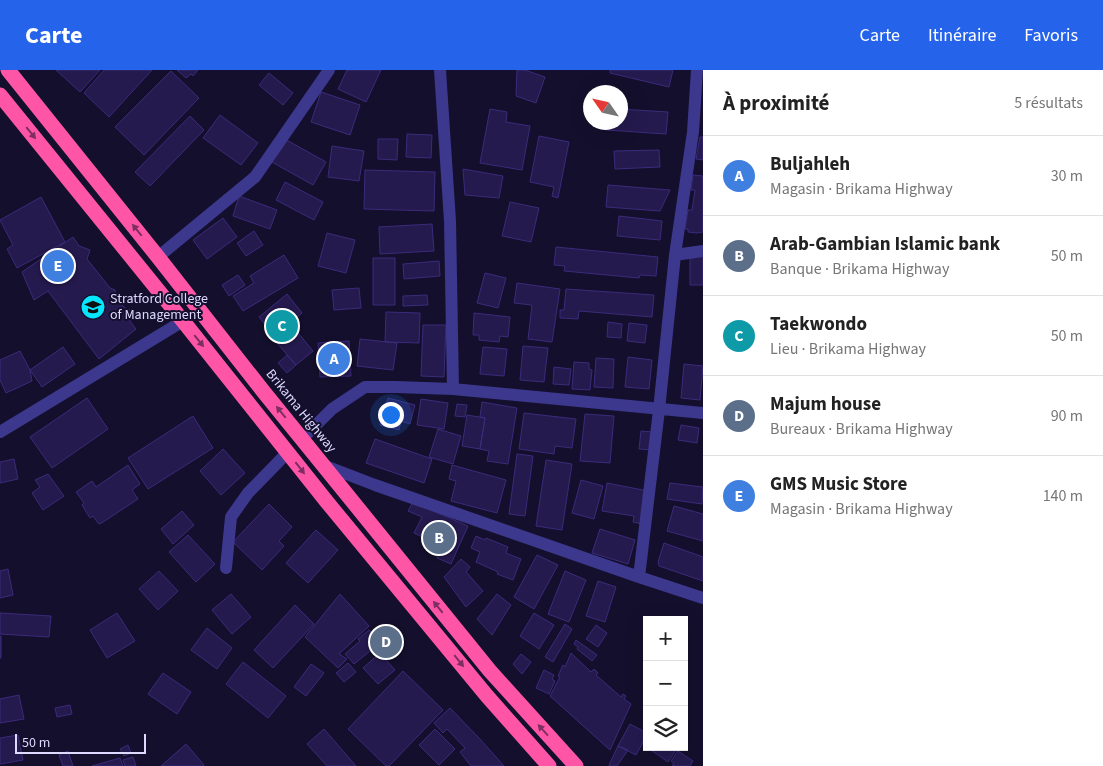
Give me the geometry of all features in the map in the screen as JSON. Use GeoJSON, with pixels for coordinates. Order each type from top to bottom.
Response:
{"type":"FeatureCollection","features":[{"type":"Feature","properties":{"kind":"highway","name":"Brikama Highway"},"geometry":{"type":"LineString","coordinates":[[8,70],[302,439],[490,671],[576,766]]}},
{"type":"Feature","properties":{"kind":"highway"},"geometry":{"type":"LineString","coordinates":[[2,102],[183,321],[339,516],[487,696],[549,766]]}},
{"type":"Feature","properties":{"kind":"street"},"geometry":{"type":"LineString","coordinates":[[158,256],[255,177],[329,70]]}},
{"type":"Feature","properties":{"kind":"street"},"geometry":{"type":"LineString","coordinates":[[440,70],[450,221],[453,389]]}},
{"type":"Feature","properties":{"kind":"street"},"geometry":{"type":"LineString","coordinates":[[639,577],[675,255],[693,132],[697,70]]}},
{"type":"Feature","properties":{"kind":"street"},"geometry":{"type":"LineString","coordinates":[[675,255],[703,251]]}},
{"type":"Feature","properties":{"kind":"street"},"geometry":{"type":"LineString","coordinates":[[0,432],[183,321]]}},
{"type":"Feature","properties":{"kind":"street"},"geometry":{"type":"LineString","coordinates":[[302,439],[332,408],[365,387],[453,389],[703,414]]}},
{"type":"Feature","properties":{"kind":"street"},"geometry":{"type":"LineString","coordinates":[[226,568],[231,517],[248,493],[288,452]]}},
{"type":"Feature","properties":{"kind":"street"},"geometry":{"type":"LineString","coordinates":[[324,465],[375,485],[703,598]]}},
{"type":"Feature","properties":{"kind":"building"},"geometry":{"type":"Polygon","coordinates":[[[56,70],[100,70],[80,92],[56,70]]]}},
{"type":"Feature","properties":{"kind":"building"},"geometry":{"type":"Polygon","coordinates":[[[104,70],[152,70],[109,117],[84,93],[104,70]]]}},
{"type":"Feature","properties":{"kind":"building"},"geometry":{"type":"Polygon","coordinates":[[[177,70],[198,70],[193,76],[191,74],[186,78],[177,70]]]}},
{"type":"Feature","properties":{"kind":"building"},"geometry":{"type":"Polygon","coordinates":[[[347,70],[381,70],[366,102],[338,89],[347,70]]]}},
{"type":"Feature","properties":{"kind":"building"},"geometry":{"type":"Polygon","coordinates":[[[517,70],[525,70],[545,77],[536,103],[516,96],[517,70]]]}},
{"type":"Feature","properties":{"kind":"building"},"geometry":{"type":"Polygon","coordinates":[[[610,70],[673,70],[669,87],[610,73],[610,70]]]}},
{"type":"Feature","properties":{"kind":"building"},"geometry":{"type":"Polygon","coordinates":[[[171,71],[199,98],[144,155],[115,127],[171,71]]]}},
{"type":"Feature","properties":{"kind":"building"},"geometry":{"type":"Polygon","coordinates":[[[269,73],[293,93],[283,105],[259,85],[269,73]]]}},
{"type":"Feature","properties":{"kind":"building"},"geometry":{"type":"Polygon","coordinates":[[[321,92],[360,105],[350,135],[311,122],[321,92]]]}},
{"type":"Feature","properties":{"kind":"building"},"geometry":{"type":"Polygon","coordinates":[[[490,109],[507,112],[506,122],[530,126],[522,170],[480,163],[490,109]]]}},
{"type":"Feature","properties":{"kind":"building"},"geometry":{"type":"Polygon","coordinates":[[[628,110],[668,112],[666,134],[606,130],[628,130],[628,110]]]}},
{"type":"Feature","properties":{"kind":"building"},"geometry":{"type":"Polygon","coordinates":[[[220,115],[258,143],[241,165],[203,138],[220,115]]]}},
{"type":"Feature","properties":{"kind":"building"},"geometry":{"type":"Polygon","coordinates":[[[190,116],[204,130],[150,186],[135,172],[190,116]]]}},
{"type":"Feature","properties":{"kind":"building"},"geometry":{"type":"Polygon","coordinates":[[[407,134],[432,135],[431,158],[406,157],[407,134]]]}},
{"type":"Feature","properties":{"kind":"building"},"geometry":{"type":"Polygon","coordinates":[[[539,136],[569,142],[558,198],[552,196],[554,187],[530,182],[539,136]]]}},
{"type":"Feature","properties":{"kind":"building"},"geometry":{"type":"Polygon","coordinates":[[[700,137],[703,137],[703,160],[696,159],[700,137]]]}},
{"type":"Feature","properties":{"kind":"building"},"geometry":{"type":"Polygon","coordinates":[[[283,138],[326,162],[313,185],[270,161],[283,138]]]}},
{"type":"Feature","properties":{"kind":"building"},"geometry":{"type":"Polygon","coordinates":[[[378,139],[398,139],[397,160],[378,159],[378,139]]]}},
{"type":"Feature","properties":{"kind":"building"},"geometry":{"type":"Polygon","coordinates":[[[332,146],[364,151],[359,181],[328,177],[332,146]]]}},
{"type":"Feature","properties":{"kind":"building"},"geometry":{"type":"Polygon","coordinates":[[[659,150],[660,167],[615,169],[614,151],[659,150]]]}},
{"type":"Feature","properties":{"kind":"building"},"geometry":{"type":"Polygon","coordinates":[[[463,169],[503,176],[499,198],[465,195],[463,169]]]}},
{"type":"Feature","properties":{"kind":"building"},"geometry":{"type":"Polygon","coordinates":[[[365,170],[435,172],[434,211],[364,209],[365,170]]]}},
{"type":"Feature","properties":{"kind":"building"},"geometry":{"type":"Polygon","coordinates":[[[693,175],[703,176],[703,232],[697,233],[688,232],[688,229],[685,229],[688,210],[692,210],[695,190],[691,190],[693,175]]]}},
{"type":"Feature","properties":{"kind":"building"},"geometry":{"type":"Polygon","coordinates":[[[285,182],[323,202],[314,220],[276,200],[285,182]]]}},
{"type":"Feature","properties":{"kind":"building"},"geometry":{"type":"Polygon","coordinates":[[[608,185],[670,190],[660,211],[606,207],[608,185]]]}},
{"type":"Feature","properties":{"kind":"building"},"geometry":{"type":"Polygon","coordinates":[[[239,196],[277,210],[270,229],[233,216],[239,196]]]}},
{"type":"Feature","properties":{"kind":"building"},"geometry":{"type":"Polygon","coordinates":[[[41,197],[65,242],[17,268],[7,249],[13,245],[0,220],[41,197]]]}},
{"type":"Feature","properties":{"kind":"building"},"geometry":{"type":"Polygon","coordinates":[[[510,202],[539,208],[531,242],[502,236],[510,202]]]}},
{"type":"Feature","properties":{"kind":"building"},"geometry":{"type":"Polygon","coordinates":[[[619,216],[662,221],[660,240],[617,236],[619,216]]]}},
{"type":"Feature","properties":{"kind":"building"},"geometry":{"type":"Polygon","coordinates":[[[223,218],[237,237],[207,259],[193,240],[223,218]]]}},
{"type":"Feature","properties":{"kind":"building"},"geometry":{"type":"Polygon","coordinates":[[[432,224],[434,251],[380,254],[379,227],[432,224]]]}},
{"type":"Feature","properties":{"kind":"building"},"geometry":{"type":"Polygon","coordinates":[[[254,231],[263,245],[246,256],[237,243],[254,231]]]}},
{"type":"Feature","properties":{"kind":"building"},"geometry":{"type":"Polygon","coordinates":[[[327,233],[355,240],[346,273],[318,266],[327,233]]]}},
{"type":"Feature","properties":{"kind":"building"},"geometry":{"type":"Polygon","coordinates":[[[73,237],[79,246],[90,250],[87,259],[110,288],[115,290],[116,300],[125,308],[133,311],[130,321],[136,329],[99,359],[48,291],[34,300],[22,272],[73,237]]]}},
{"type":"Feature","properties":{"kind":"building"},"geometry":{"type":"Polygon","coordinates":[[[556,247],[658,257],[656,276],[640,275],[639,278],[564,271],[565,266],[554,265],[556,247]]]}},
{"type":"Feature","properties":{"kind":"building"},"geometry":{"type":"Polygon","coordinates":[[[284,255],[298,278],[243,311],[233,296],[254,283],[250,276],[284,255]]]}},
{"type":"Feature","properties":{"kind":"building"},"geometry":{"type":"Polygon","coordinates":[[[690,256],[703,256],[703,285],[690,285],[690,256]]]}},
{"type":"Feature","properties":{"kind":"building"},"geometry":{"type":"Polygon","coordinates":[[[373,258],[395,258],[395,305],[373,305],[373,258]]]}},
{"type":"Feature","properties":{"kind":"building"},"geometry":{"type":"Polygon","coordinates":[[[439,261],[440,276],[404,279],[403,264],[439,261]]]}},
{"type":"Feature","properties":{"kind":"building"},"geometry":{"type":"Polygon","coordinates":[[[485,273],[506,278],[498,308],[477,303],[485,273]]]}},
{"type":"Feature","properties":{"kind":"building"},"geometry":{"type":"Polygon","coordinates":[[[238,275],[245,285],[229,296],[222,285],[238,275]]]}},
{"type":"Feature","properties":{"kind":"building"},"geometry":{"type":"Polygon","coordinates":[[[517,283],[560,289],[552,342],[528,339],[532,305],[514,303],[517,283]]]}},
{"type":"Feature","properties":{"kind":"building"},"geometry":{"type":"Polygon","coordinates":[[[359,288],[361,308],[334,310],[332,290],[359,288]]]}},
{"type":"Feature","properties":{"kind":"building"},"geometry":{"type":"Polygon","coordinates":[[[566,289],[654,295],[652,317],[579,311],[578,319],[560,318],[560,310],[564,310],[566,289]]]}},
{"type":"Feature","properties":{"kind":"building"},"geometry":{"type":"Polygon","coordinates":[[[287,294],[302,313],[274,336],[259,317],[287,294]]]}},
{"type":"Feature","properties":{"kind":"building"},"geometry":{"type":"Polygon","coordinates":[[[427,295],[428,305],[403,306],[403,296],[427,295]]]}},
{"type":"Feature","properties":{"kind":"building"},"geometry":{"type":"Polygon","coordinates":[[[386,312],[420,313],[419,343],[385,342],[386,312]]]}},
{"type":"Feature","properties":{"kind":"building"},"geometry":{"type":"Polygon","coordinates":[[[474,313],[510,317],[508,337],[500,336],[499,342],[479,340],[479,335],[473,335],[474,313]]]}},
{"type":"Feature","properties":{"kind":"building"},"geometry":{"type":"Polygon","coordinates":[[[608,322],[622,324],[621,338],[607,337],[608,322]]]}},
{"type":"Feature","properties":{"kind":"building"},"geometry":{"type":"Polygon","coordinates":[[[629,323],[647,325],[645,343],[627,341],[629,323]]]}},
{"type":"Feature","properties":{"kind":"building"},"geometry":{"type":"Polygon","coordinates":[[[423,325],[446,325],[444,377],[421,376],[423,325]]]}},
{"type":"Feature","properties":{"kind":"building"},"geometry":{"type":"Polygon","coordinates":[[[294,328],[313,351],[296,365],[277,343],[294,328]]]}},
{"type":"Feature","properties":{"kind":"building"},"geometry":{"type":"Polygon","coordinates":[[[360,339],[397,343],[393,370],[357,366],[360,339]]]}},
{"type":"Feature","properties":{"kind":"building"},"geometry":{"type":"Polygon","coordinates":[[[349,341],[351,376],[320,377],[318,343],[349,341]]]}},
{"type":"Feature","properties":{"kind":"building"},"geometry":{"type":"Polygon","coordinates":[[[523,346],[548,348],[544,382],[520,380],[523,346]]]}},
{"type":"Feature","properties":{"kind":"building"},"geometry":{"type":"Polygon","coordinates":[[[63,347],[75,364],[42,387],[30,370],[63,347]]]}},
{"type":"Feature","properties":{"kind":"building"},"geometry":{"type":"Polygon","coordinates":[[[483,347],[507,349],[504,376],[480,374],[483,347]]]}},
{"type":"Feature","properties":{"kind":"building"},"geometry":{"type":"Polygon","coordinates":[[[20,351],[30,370],[32,381],[6,393],[0,380],[0,360],[20,351]]]}},
{"type":"Feature","properties":{"kind":"building"},"geometry":{"type":"Polygon","coordinates":[[[287,355],[296,365],[287,373],[278,363],[287,355]]]}},
{"type":"Feature","properties":{"kind":"building"},"geometry":{"type":"Polygon","coordinates":[[[628,357],[652,360],[649,389],[625,387],[628,357]]]}},
{"type":"Feature","properties":{"kind":"building"},"geometry":{"type":"Polygon","coordinates":[[[596,358],[614,359],[613,388],[594,387],[596,358]]]}},
{"type":"Feature","properties":{"kind":"building"},"geometry":{"type":"Polygon","coordinates":[[[574,362],[589,363],[589,369],[592,370],[590,390],[572,389],[574,362]]]}},
{"type":"Feature","properties":{"kind":"building"},"geometry":{"type":"Polygon","coordinates":[[[684,364],[703,366],[700,400],[681,398],[684,364]]]}},
{"type":"Feature","properties":{"kind":"building"},"geometry":{"type":"Polygon","coordinates":[[[554,367],[571,369],[569,385],[553,384],[554,367]]]}},
{"type":"Feature","properties":{"kind":"building"},"geometry":{"type":"Polygon","coordinates":[[[87,398],[108,429],[52,468],[30,437],[87,398]]]}},
{"type":"Feature","properties":{"kind":"building"},"geometry":{"type":"Polygon","coordinates":[[[388,398],[415,405],[410,424],[401,421],[399,430],[380,425],[388,398]]]}},
{"type":"Feature","properties":{"kind":"building"},"geometry":{"type":"Polygon","coordinates":[[[421,399],[448,403],[444,429],[417,425],[421,399]]]}},
{"type":"Feature","properties":{"kind":"building"},"geometry":{"type":"Polygon","coordinates":[[[482,402],[517,408],[508,464],[487,461],[489,451],[480,449],[485,418],[480,417],[482,402]]]}},
{"type":"Feature","properties":{"kind":"building"},"geometry":{"type":"Polygon","coordinates":[[[457,404],[467,405],[465,417],[455,416],[457,404]]]}},
{"type":"Feature","properties":{"kind":"building"},"geometry":{"type":"Polygon","coordinates":[[[524,413],[576,419],[572,448],[555,446],[554,454],[519,449],[524,413]]]}},
{"type":"Feature","properties":{"kind":"building"},"geometry":{"type":"Polygon","coordinates":[[[585,414],[614,416],[610,463],[580,461],[585,414]]]}},
{"type":"Feature","properties":{"kind":"building"},"geometry":{"type":"Polygon","coordinates":[[[467,415],[485,418],[480,449],[462,446],[467,415]]]}},
{"type":"Feature","properties":{"kind":"building"},"geometry":{"type":"Polygon","coordinates":[[[193,416],[213,448],[148,489],[128,458],[193,416]]]}},
{"type":"Feature","properties":{"kind":"building"},"geometry":{"type":"Polygon","coordinates":[[[681,425],[699,428],[697,443],[678,440],[681,425]]]}},
{"type":"Feature","properties":{"kind":"building"},"geometry":{"type":"Polygon","coordinates":[[[438,429],[461,436],[453,464],[429,457],[438,429]]]}},
{"type":"Feature","properties":{"kind":"building"},"geometry":{"type":"Polygon","coordinates":[[[641,431],[653,432],[651,450],[639,449],[641,431]]]}},
{"type":"Feature","properties":{"kind":"building"},"geometry":{"type":"Polygon","coordinates":[[[375,439],[432,459],[424,483],[366,463],[375,439]]]}},
{"type":"Feature","properties":{"kind":"building"},"geometry":{"type":"Polygon","coordinates":[[[223,449],[245,473],[221,495],[200,471],[223,449]]]}},
{"type":"Feature","properties":{"kind":"building"},"geometry":{"type":"Polygon","coordinates":[[[517,454],[533,456],[525,516],[509,514],[517,454]]]}},
{"type":"Feature","properties":{"kind":"building"},"geometry":{"type":"Polygon","coordinates":[[[14,459],[18,479],[0,483],[0,462],[14,459]]]}},
{"type":"Feature","properties":{"kind":"building"},"geometry":{"type":"Polygon","coordinates":[[[546,460],[572,464],[562,530],[536,526],[546,460]]]}},
{"type":"Feature","properties":{"kind":"building"},"geometry":{"type":"Polygon","coordinates":[[[128,465],[140,484],[132,490],[138,499],[100,524],[93,516],[90,518],[82,505],[84,503],[76,492],[92,481],[96,487],[128,465]]]}},
{"type":"Feature","properties":{"kind":"building"},"geometry":{"type":"Polygon","coordinates":[[[452,465],[506,480],[497,513],[451,501],[456,481],[449,479],[452,465]]]}},
{"type":"Feature","properties":{"kind":"building"},"geometry":{"type":"Polygon","coordinates":[[[48,474],[64,496],[43,510],[32,493],[40,487],[35,480],[48,474]]]}},
{"type":"Feature","properties":{"kind":"building"},"geometry":{"type":"Polygon","coordinates":[[[581,480],[603,486],[594,519],[572,513],[581,480]]]}},
{"type":"Feature","properties":{"kind":"building"},"geometry":{"type":"Polygon","coordinates":[[[607,483],[648,491],[642,524],[633,522],[634,516],[602,511],[607,483]]]}},
{"type":"Feature","properties":{"kind":"building"},"geometry":{"type":"Polygon","coordinates":[[[670,483],[703,487],[702,504],[667,499],[670,483]]]}},
{"type":"Feature","properties":{"kind":"building"},"geometry":{"type":"Polygon","coordinates":[[[413,502],[468,526],[451,564],[437,558],[442,546],[414,533],[422,517],[408,511],[413,502]]]}},
{"type":"Feature","properties":{"kind":"building"},"geometry":{"type":"Polygon","coordinates":[[[269,504],[292,527],[279,541],[284,546],[262,570],[233,542],[269,504]]]}},
{"type":"Feature","properties":{"kind":"building"},"geometry":{"type":"Polygon","coordinates":[[[674,506],[703,514],[703,541],[667,531],[674,506]]]}},
{"type":"Feature","properties":{"kind":"building"},"geometry":{"type":"Polygon","coordinates":[[[182,511],[194,525],[173,544],[161,529],[182,511]]]}},
{"type":"Feature","properties":{"kind":"building"},"geometry":{"type":"Polygon","coordinates":[[[600,529],[635,540],[628,564],[592,553],[600,529]]]}},
{"type":"Feature","properties":{"kind":"building"},"geometry":{"type":"Polygon","coordinates":[[[316,530],[338,550],[308,583],[286,563],[316,530]]]}},
{"type":"Feature","properties":{"kind":"building"},"geometry":{"type":"Polygon","coordinates":[[[188,535],[215,564],[196,582],[169,552],[188,535]]]}},
{"type":"Feature","properties":{"kind":"building"},"geometry":{"type":"Polygon","coordinates":[[[476,536],[508,547],[506,553],[521,559],[513,580],[497,574],[498,572],[476,562],[480,552],[471,548],[476,536]]]}},
{"type":"Feature","properties":{"kind":"building"},"geometry":{"type":"Polygon","coordinates":[[[664,543],[703,557],[703,581],[659,566],[658,562],[664,543]]]}},
{"type":"Feature","properties":{"kind":"building"},"geometry":{"type":"Polygon","coordinates":[[[537,555],[558,565],[534,609],[514,597],[537,555]]]}},
{"type":"Feature","properties":{"kind":"building"},"geometry":{"type":"Polygon","coordinates":[[[461,559],[470,567],[466,572],[483,591],[466,607],[444,577],[461,559]]]}},
{"type":"Feature","properties":{"kind":"building"},"geometry":{"type":"Polygon","coordinates":[[[8,569],[13,595],[0,598],[0,571],[8,569]]]}},
{"type":"Feature","properties":{"kind":"building"},"geometry":{"type":"Polygon","coordinates":[[[159,571],[178,591],[158,610],[139,589],[159,571]]]}},
{"type":"Feature","properties":{"kind":"building"},"geometry":{"type":"Polygon","coordinates":[[[565,571],[586,580],[569,622],[548,614],[565,571]]]}},
{"type":"Feature","properties":{"kind":"building"},"geometry":{"type":"Polygon","coordinates":[[[598,581],[616,587],[605,622],[586,616],[598,581]]]}},
{"type":"Feature","properties":{"kind":"building"},"geometry":{"type":"Polygon","coordinates":[[[231,594],[251,617],[232,634],[212,610],[231,594]]]}},
{"type":"Feature","properties":{"kind":"building"},"geometry":{"type":"Polygon","coordinates":[[[340,594],[369,626],[339,654],[347,659],[338,668],[305,637],[340,594]]]}},
{"type":"Feature","properties":{"kind":"building"},"geometry":{"type":"Polygon","coordinates":[[[497,594],[511,605],[492,635],[477,619],[497,594]]]}},
{"type":"Feature","properties":{"kind":"building"},"geometry":{"type":"Polygon","coordinates":[[[295,605],[314,624],[273,668],[254,650],[295,605]]]}},
{"type":"Feature","properties":{"kind":"building"},"geometry":{"type":"Polygon","coordinates":[[[0,613],[51,616],[49,637],[0,634],[0,613]]]}},
{"type":"Feature","properties":{"kind":"building"},"geometry":{"type":"Polygon","coordinates":[[[117,613],[135,641],[107,658],[90,630],[117,613]]]}},
{"type":"Feature","properties":{"kind":"building"},"geometry":{"type":"Polygon","coordinates":[[[534,613],[554,625],[539,649],[520,636],[534,613]]]}},
{"type":"Feature","properties":{"kind":"building"},"geometry":{"type":"Polygon","coordinates":[[[565,624],[572,629],[553,662],[545,657],[565,624]]]}},
{"type":"Feature","properties":{"kind":"building"},"geometry":{"type":"Polygon","coordinates":[[[596,625],[607,633],[598,647],[586,639],[596,625]]]}},
{"type":"Feature","properties":{"kind":"building"},"geometry":{"type":"Polygon","coordinates":[[[207,628],[232,648],[217,669],[191,650],[207,628]]]}},
{"type":"Feature","properties":{"kind":"building"},"geometry":{"type":"Polygon","coordinates":[[[369,630],[380,643],[354,664],[345,654],[369,630]]]}},
{"type":"Feature","properties":{"kind":"building"},"geometry":{"type":"Polygon","coordinates":[[[1,636],[1,658],[0,658],[1,636]]]}},
{"type":"Feature","properties":{"kind":"building"},"geometry":{"type":"Polygon","coordinates":[[[576,640],[597,655],[592,661],[577,649],[578,647],[574,644],[576,640]]]}},
{"type":"Feature","properties":{"kind":"building"},"geometry":{"type":"Polygon","coordinates":[[[380,653],[395,670],[378,684],[363,668],[380,653]]]}},
{"type":"Feature","properties":{"kind":"building"},"geometry":{"type":"Polygon","coordinates":[[[571,653],[591,672],[594,669],[598,673],[596,675],[621,697],[623,694],[626,696],[624,699],[631,704],[610,750],[550,696],[560,677],[558,676],[563,665],[565,667],[571,653]]]}},
{"type":"Feature","properties":{"kind":"building"},"geometry":{"type":"Polygon","coordinates":[[[521,654],[531,662],[522,674],[513,664],[521,654]]]}},
{"type":"Feature","properties":{"kind":"building"},"geometry":{"type":"Polygon","coordinates":[[[243,662],[286,696],[268,718],[226,684],[243,662]]]}},
{"type":"Feature","properties":{"kind":"building"},"geometry":{"type":"Polygon","coordinates":[[[348,663],[356,672],[344,682],[336,673],[348,663]]]}},
{"type":"Feature","properties":{"kind":"building"},"geometry":{"type":"Polygon","coordinates":[[[311,664],[324,673],[306,696],[294,687],[311,664]]]}},
{"type":"Feature","properties":{"kind":"building"},"geometry":{"type":"Polygon","coordinates":[[[544,670],[554,675],[552,679],[555,681],[549,694],[536,688],[544,670]]]}},
{"type":"Feature","properties":{"kind":"building"},"geometry":{"type":"Polygon","coordinates":[[[403,671],[443,710],[389,766],[386,766],[348,729],[403,671]]]}},
{"type":"Feature","properties":{"kind":"building"},"geometry":{"type":"Polygon","coordinates":[[[163,673],[191,692],[177,714],[148,694],[163,673]]]}},
{"type":"Feature","properties":{"kind":"building"},"geometry":{"type":"Polygon","coordinates":[[[19,695],[24,719],[0,723],[0,699],[19,695]]]}},
{"type":"Feature","properties":{"kind":"building"},"geometry":{"type":"Polygon","coordinates":[[[70,705],[72,714],[57,717],[55,708],[70,705]]]}},
{"type":"Feature","properties":{"kind":"building"},"geometry":{"type":"Polygon","coordinates":[[[450,708],[504,766],[471,766],[460,752],[465,748],[447,729],[443,733],[434,723],[450,708]]]}},
{"type":"Feature","properties":{"kind":"building"},"geometry":{"type":"Polygon","coordinates":[[[630,724],[643,731],[643,742],[636,755],[618,746],[630,724]]]}},
{"type":"Feature","properties":{"kind":"building"},"geometry":{"type":"Polygon","coordinates":[[[324,729],[356,766],[327,766],[307,744],[324,729]]]}},
{"type":"Feature","properties":{"kind":"building"},"geometry":{"type":"Polygon","coordinates":[[[435,729],[455,749],[439,765],[419,745],[435,729]]]}},
{"type":"Feature","properties":{"kind":"building"},"geometry":{"type":"Polygon","coordinates":[[[18,735],[23,760],[0,764],[0,738],[18,735]]]}},
{"type":"Feature","properties":{"kind":"building"},"geometry":{"type":"Polygon","coordinates":[[[186,744],[203,766],[161,766],[186,744]]]}},
{"type":"Feature","properties":{"kind":"building"},"geometry":{"type":"Polygon","coordinates":[[[128,745],[131,753],[124,756],[120,749],[128,745]]]}},
{"type":"Feature","properties":{"kind":"building"},"geometry":{"type":"Polygon","coordinates":[[[618,746],[628,750],[617,766],[610,766],[609,765],[618,746]]]}},
{"type":"Feature","properties":{"kind":"building"},"geometry":{"type":"Polygon","coordinates":[[[68,751],[73,766],[63,766],[59,755],[68,751]]]}},
{"type":"Feature","properties":{"kind":"building"},"geometry":{"type":"Polygon","coordinates":[[[652,751],[675,751],[668,762],[652,751]]]}},
{"type":"Feature","properties":{"kind":"building"},"geometry":{"type":"Polygon","coordinates":[[[678,751],[693,761],[690,766],[672,766],[674,763],[671,761],[678,751]]]}},
{"type":"Feature","properties":{"kind":"building"},"geometry":{"type":"Polygon","coordinates":[[[133,757],[136,766],[125,766],[123,760],[133,757]]]}},
{"type":"Feature","properties":{"kind":"building"},"geometry":{"type":"Polygon","coordinates":[[[120,758],[123,766],[92,766],[120,758]]]}},
{"type":"Feature","properties":{"kind":"place","name":"GMS Music Store"},"geometry":{"type":"Point","coordinates":[58,266]}},
{"type":"Feature","properties":{"kind":"place","name":"Stratford College of Management"},"geometry":{"type":"Point","coordinates":[93,307]}},
{"type":"Feature","properties":{"kind":"place","name":"Taekwondo"},"geometry":{"type":"Point","coordinates":[282,326]}},
{"type":"Feature","properties":{"kind":"place","name":"Buljahleh"},"geometry":{"type":"Point","coordinates":[334,359]}},
{"type":"Feature","properties":{"kind":"place","name":"Arab-Gambian Islamic bank"},"geometry":{"type":"Point","coordinates":[439,538]}},
{"type":"Feature","properties":{"kind":"place","name":"Majum house"},"geometry":{"type":"Point","coordinates":[386,642]}}]}
